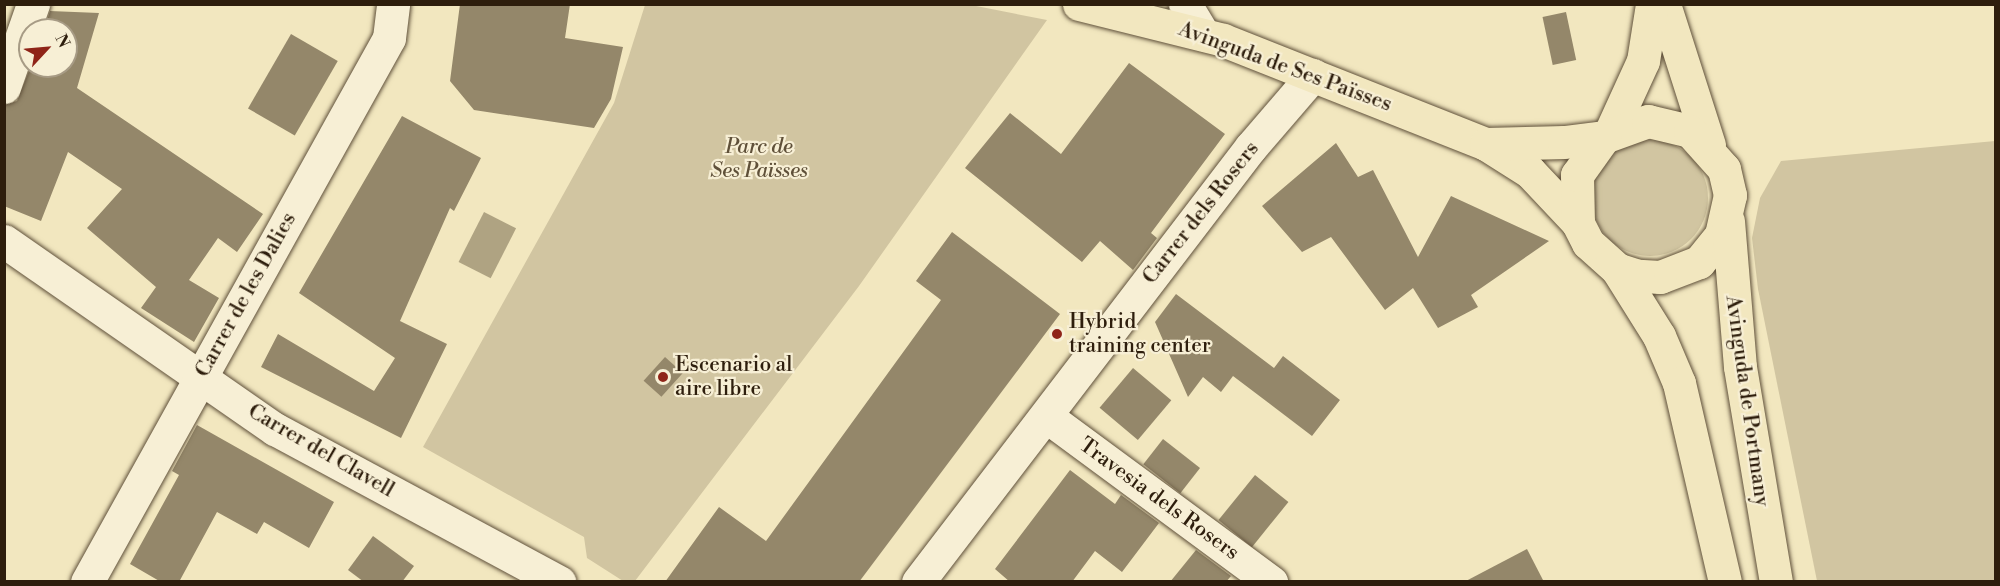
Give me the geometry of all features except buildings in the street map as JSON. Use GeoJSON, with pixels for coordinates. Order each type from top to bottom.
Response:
{"type":"FeatureCollection","features":[{"type":"Feature","properties":{"kind":"main road"},"geometry":{"type":"LineString","coordinates":[[1652,4],[1642,61],[1607,135],[1577,175],[1578,223],[1588,243],[1617,269],[1659,336],[1679,383],[1725,582]]}},
{"type":"Feature","properties":{"kind":"main road"},"geometry":{"type":"LineString","coordinates":[[1617,269],[1649,277],[1681,272],[1713,248],[1728,220],[1730,195],[1724,168],[1709,145],[1664,4]]}},
{"type":"Feature","properties":{"kind":"main road","name":"Avinguda de Ses Païsses"},"geometry":{"type":"LineString","coordinates":[[1085,5],[1203,34],[1486,144],[1530,172],[1578,223]]}},
{"type":"Feature","properties":{"kind":"main road"},"geometry":{"type":"LineString","coordinates":[[1607,135],[1648,121],[1670,122],[1709,145]]}},
{"type":"Feature","properties":{"kind":"main road","name":"Avinguda de Ses Païsses"},"geometry":{"type":"LineString","coordinates":[[1486,144],[1536,145],[1607,135]]}},
{"type":"Feature","properties":{"kind":"main road","name":"Avinguda de Portmany"},"geometry":{"type":"LineString","coordinates":[[1728,220],[1740,368],[1776,582]]}},
{"type":"Feature","properties":{"kind":"street"},"geometry":{"type":"LineString","coordinates":[[4,87],[33,4]]}},
{"type":"Feature","properties":{"kind":"street","name":"Carrer de les Dalies"},"geometry":{"type":"LineString","coordinates":[[87,582],[389,38],[393,4]]}},
{"type":"Feature","properties":{"kind":"street"},"geometry":{"type":"LineString","coordinates":[[1185,4],[1203,34]]}},
{"type":"Feature","properties":{"kind":"street","name":"Carrer dels Rosers"},"geometry":{"type":"LineString","coordinates":[[918,582],[1251,147],[1313,75]]}},
{"type":"Feature","properties":{"kind":"street","name":"Carrer del Clavell"},"geometry":{"type":"LineString","coordinates":[[4,241],[275,429],[559,582]]}},
{"type":"Feature","properties":{"kind":"street","name":"Travesia dels Rosers"},"geometry":{"type":"LineString","coordinates":[[1046,416],[1271,582]]}},
{"type":"Feature","properties":{"kind":"green space","name":"Parc de Ses Païsses"},"geometry":{"type":"Polygon","coordinates":[[[966,4],[1047,20],[859,286],[635,581],[623,581],[587,558],[584,537],[423,447],[614,103],[645,5],[966,4]]]}},
{"type":"Feature","properties":{"kind":"green space"},"geometry":{"type":"Polygon","coordinates":[[[1650,140],[1672,145],[1691,157],[1703,176],[1708,198],[1703,220],[1691,239],[1672,251],[1650,256],[1628,251],[1609,239],[1597,220],[1592,198],[1597,176],[1609,157],[1628,145],[1650,140]]]}},
{"type":"Feature","properties":{"kind":"green space"},"geometry":{"type":"Polygon","coordinates":[[[1995,141],[1995,581],[1817,581],[1758,289],[1752,238],[1760,198],[1781,161],[1995,141]]]}},
{"type":"Feature","properties":{"kind":"shaded area"},"geometry":{"type":"Polygon","coordinates":[[[484,212],[516,228],[491,278],[459,262],[484,212]]]}},
{"type":"Feature","properties":{"kind":"place","name":"Hybrid training center"},"geometry":{"type":"Point","coordinates":[1057,334]}},
{"type":"Feature","properties":{"kind":"place","name":"Escenario al aire libre"},"geometry":{"type":"Point","coordinates":[663,377]}}]}
